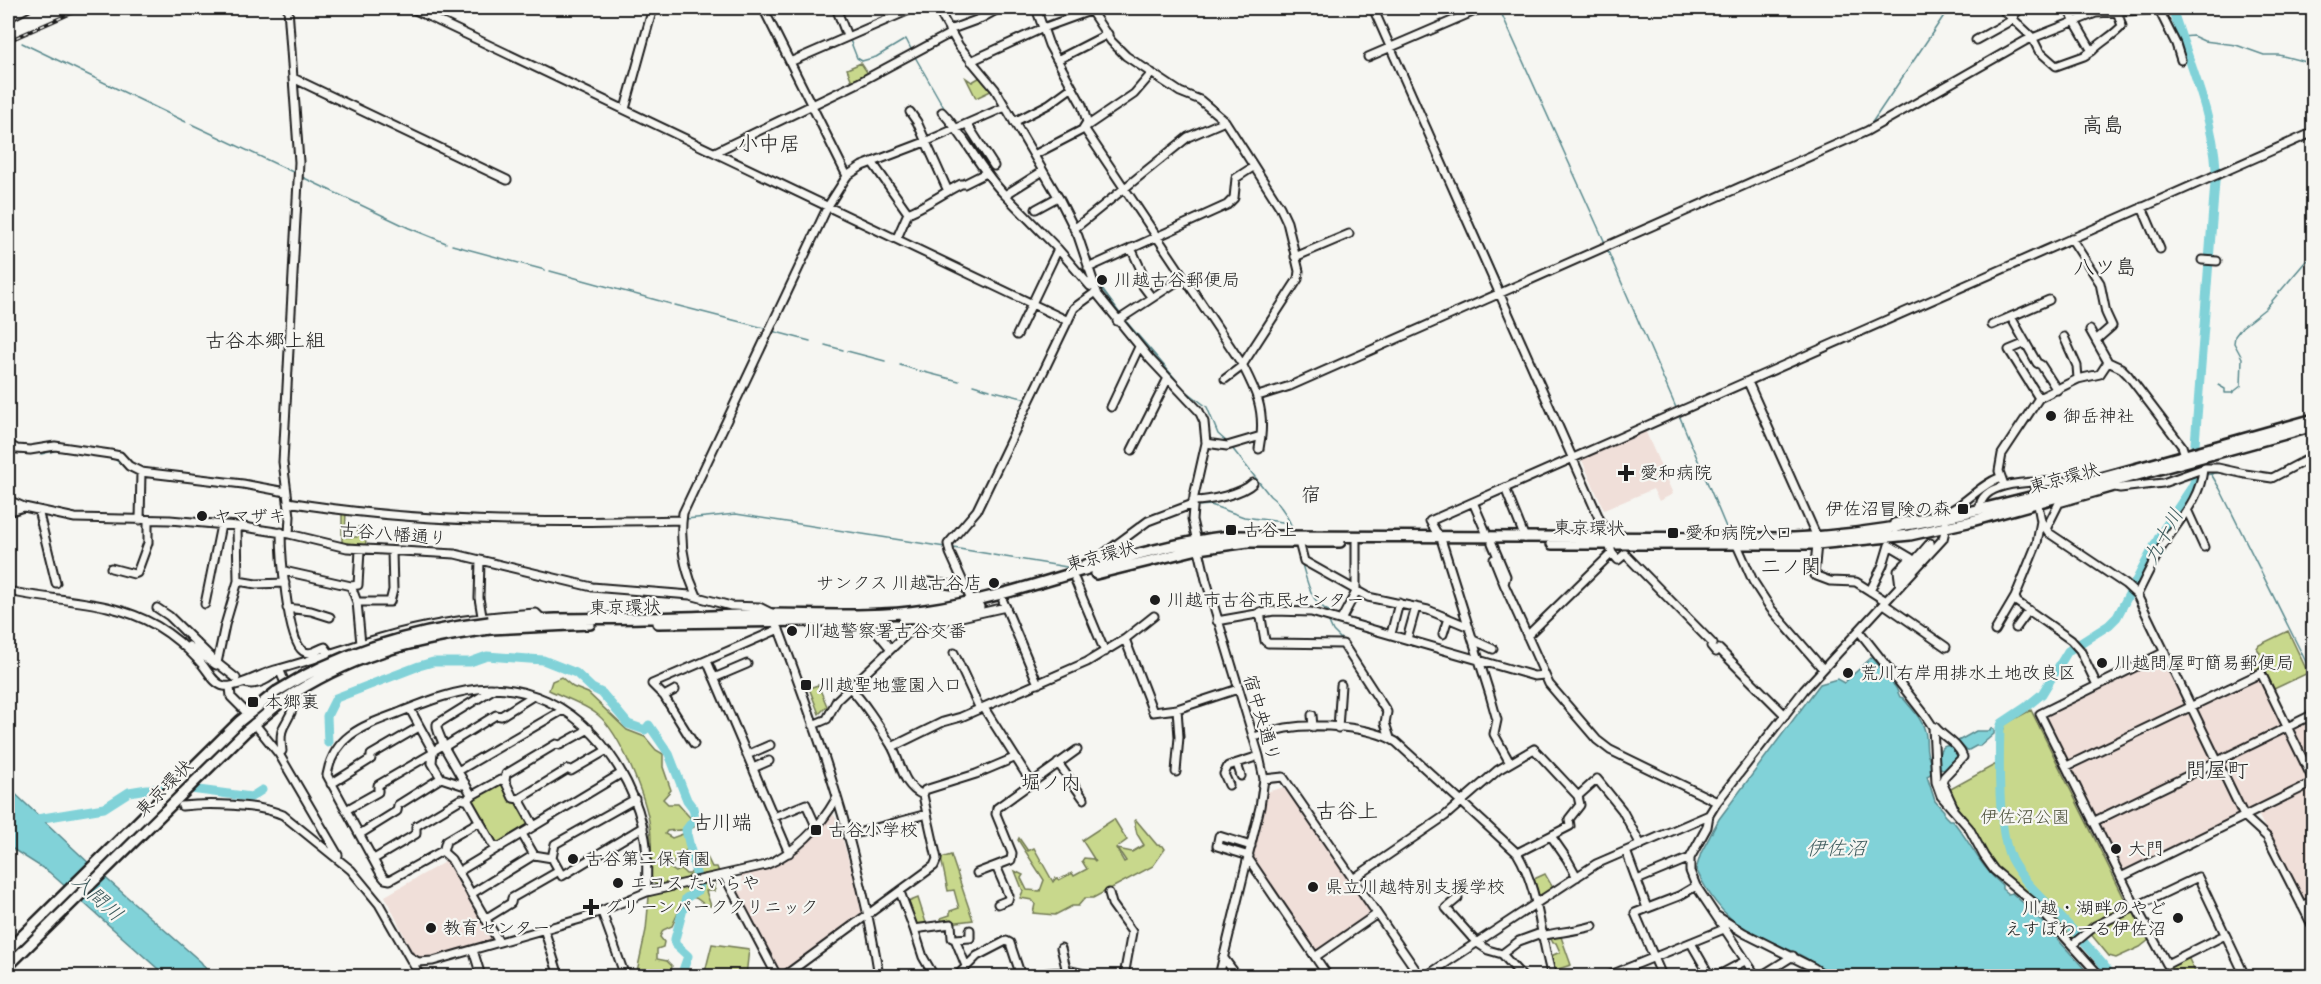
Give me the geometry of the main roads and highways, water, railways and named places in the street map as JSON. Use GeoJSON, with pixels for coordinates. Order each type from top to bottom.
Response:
{"type":"FeatureCollection","features":[{"type":"Feature","properties":{"kind":"highway","name":"東京環状"},"geometry":{"type":"LineString","coordinates":[[1488,540],[1525,538],[1610,546],[1817,541],[1946,523],[1980,510],[2113,485],[2201,454],[2313,419]]}},
{"type":"Feature","properties":{"kind":"highway","name":"東京環状"},"geometry":{"type":"LineString","coordinates":[[8,950],[248,714],[276,692],[303,675],[352,652],[415,635],[487,622],[541,618],[646,618],[711,615],[776,622],[924,610],[1085,571],[1146,552],[1269,535],[1488,540],[1610,546],[1737,545],[1888,538],[2038,499],[2070,487],[2186,455],[2201,454],[2313,426]]}},
{"type":"Feature","properties":{"kind":"highway","name":"東京環状"},"geometry":{"type":"LineString","coordinates":[[8,966],[254,723],[282,701],[330,671],[377,652],[487,622],[552,625],[923,620],[1004,604],[1075,580],[1197,544],[1440,539]]}},
{"type":"Feature","properties":{"kind":"water","name":"伊佐沼"},"geometry":{"type":"Polygon","coordinates":[[[1872,657],[1896,688],[1900,697],[1916,713],[1925,731],[1927,754],[1930,760],[1939,756],[1943,748],[1952,745],[1960,757],[1946,770],[1940,768],[1927,776],[1935,801],[1944,811],[1944,815],[1959,828],[1987,870],[2002,885],[2002,889],[2008,894],[2012,893],[2032,911],[2091,976],[1831,976],[1803,956],[1748,931],[1729,917],[1707,890],[1696,869],[1701,853],[1719,819],[1820,684],[1837,679],[1844,683],[1872,657]]]}},
{"type":"Feature","properties":{"kind":"water"},"geometry":{"type":"Polygon","coordinates":[[[1991,728],[1994,729],[1994,734],[1980,746],[1967,751],[1958,741],[1976,731],[1990,731],[1991,728]]]}},
{"type":"Feature","properties":{"kind":"water","name":"入間川"},"geometry":{"type":"Polygon","coordinates":[[[8,787],[92,866],[201,962],[211,976],[166,976],[49,872],[8,846],[8,787]]]}},
{"type":"Feature","properties":{"kind":"waterway"},"geometry":{"type":"LineString","coordinates":[[840,8],[845,21]]}},
{"type":"Feature","properties":{"kind":"waterway"},"geometry":{"type":"LineString","coordinates":[[1377,8],[1393,44]]}},
{"type":"Feature","properties":{"kind":"waterway"},"geometry":{"type":"LineString","coordinates":[[1499,8],[1606,245]]}},
{"type":"Feature","properties":{"kind":"waterway"},"geometry":{"type":"LineString","coordinates":[[1869,127],[1949,8]]}},
{"type":"Feature","properties":{"kind":"waterway","name":"九十川"},"geometry":{"type":"LineString","coordinates":[[2112,976],[2085,943],[2026,880],[2011,859],[2002,813],[2000,728],[2002,723],[2042,694],[2068,651],[2109,625],[2117,617],[2161,533],[2192,487],[2197,475],[2195,444],[2216,169],[2205,108],[2172,8]]}},
{"type":"Feature","properties":{"kind":"waterway"},"geometry":{"type":"LineString","coordinates":[[2181,37],[2193,36],[2204,41],[2236,45],[2264,55],[2279,55],[2314,64]]}},
{"type":"Feature","properties":{"kind":"waterway"},"geometry":{"type":"LineString","coordinates":[[850,40],[857,58],[862,61],[876,57],[906,39],[912,51]]}},
{"type":"Feature","properties":{"kind":"waterway"},"geometry":{"type":"LineString","coordinates":[[22,43],[186,122]]}},
{"type":"Feature","properties":{"kind":"waterway"},"geometry":{"type":"LineString","coordinates":[[1395,48],[1503,290]]}},
{"type":"Feature","properties":{"kind":"waterway"},"geometry":{"type":"LineString","coordinates":[[914,55],[947,113]]}},
{"type":"Feature","properties":{"kind":"waterway"},"geometry":{"type":"LineString","coordinates":[[191,124],[295,173]]}},
{"type":"Feature","properties":{"kind":"waterway"},"geometry":{"type":"LineString","coordinates":[[302,177],[446,243]]}},
{"type":"Feature","properties":{"kind":"waterway"},"geometry":{"type":"LineString","coordinates":[[452,245],[545,270]]}},
{"type":"Feature","properties":{"kind":"waterway"},"geometry":{"type":"LineString","coordinates":[[1607,249],[1677,410]]}},
{"type":"Feature","properties":{"kind":"waterway"},"geometry":{"type":"LineString","coordinates":[[2218,385],[2225,389],[2225,393],[2232,393],[2241,386],[2242,358],[2234,343],[2235,336],[2242,327],[2266,308],[2306,261],[2314,259]]}},
{"type":"Feature","properties":{"kind":"waterway"},"geometry":{"type":"LineString","coordinates":[[1074,263],[1089,279]]}},
{"type":"Feature","properties":{"kind":"waterway"},"geometry":{"type":"LineString","coordinates":[[550,271],[671,304]]}},
{"type":"Feature","properties":{"kind":"waterway"},"geometry":{"type":"LineString","coordinates":[[1096,281],[1121,315]]}},
{"type":"Feature","properties":{"kind":"waterway"},"geometry":{"type":"LineString","coordinates":[[1504,295],[1575,455]]}},
{"type":"Feature","properties":{"kind":"waterway"},"geometry":{"type":"LineString","coordinates":[[675,305],[768,329]]}},
{"type":"Feature","properties":{"kind":"waterway"},"geometry":{"type":"LineString","coordinates":[[1124,319],[1185,390],[1207,407],[1218,434],[1227,442]]}},
{"type":"Feature","properties":{"kind":"waterway"},"geometry":{"type":"LineString","coordinates":[[772,331],[810,341]]}},
{"type":"Feature","properties":{"kind":"waterway"},"geometry":{"type":"LineString","coordinates":[[825,345],[843,350]]}},
{"type":"Feature","properties":{"kind":"waterway"},"geometry":{"type":"LineString","coordinates":[[847,351],[885,361]]}},
{"type":"Feature","properties":{"kind":"waterway"},"geometry":{"type":"LineString","coordinates":[[900,365],[916,370]]}},
{"type":"Feature","properties":{"kind":"waterway"},"geometry":{"type":"LineString","coordinates":[[920,371],[959,381]]}},
{"type":"Feature","properties":{"kind":"waterway"},"geometry":{"type":"LineString","coordinates":[[973,385],[990,390]]}},
{"type":"Feature","properties":{"kind":"waterway"},"geometry":{"type":"LineString","coordinates":[[994,391],[1027,399]]}},
{"type":"Feature","properties":{"kind":"waterway"},"geometry":{"type":"LineString","coordinates":[[1679,415],[1728,532]]}},
{"type":"Feature","properties":{"kind":"waterway"},"geometry":{"type":"LineString","coordinates":[[1232,448],[1281,508],[1294,533]]}},
{"type":"Feature","properties":{"kind":"waterway"},"geometry":{"type":"LineString","coordinates":[[41,454],[58,450]]}},
{"type":"Feature","properties":{"kind":"waterway"},"geometry":{"type":"LineString","coordinates":[[113,458],[138,475]]}},
{"type":"Feature","properties":{"kind":"waterway"},"geometry":{"type":"LineString","coordinates":[[1577,459],[1606,524]]}},
{"type":"Feature","properties":{"kind":"waterway"},"geometry":{"type":"LineString","coordinates":[[2280,477],[2308,464]]}},
{"type":"Feature","properties":{"kind":"waterway"},"geometry":{"type":"LineString","coordinates":[[2307,465],[2314,474]]}},
{"type":"Feature","properties":{"kind":"waterway"},"geometry":{"type":"LineString","coordinates":[[2211,474],[2224,473],[2270,481]]}},
{"type":"Feature","properties":{"kind":"waterway"},"geometry":{"type":"LineString","coordinates":[[2204,475],[2211,474],[2220,489],[2314,678]]}},
{"type":"Feature","properties":{"kind":"waterway"},"geometry":{"type":"LineString","coordinates":[[152,477],[257,490]]}},
{"type":"Feature","properties":{"kind":"waterway"},"geometry":{"type":"LineString","coordinates":[[271,493],[283,496]]}},
{"type":"Feature","properties":{"kind":"waterway"},"geometry":{"type":"LineString","coordinates":[[1197,506],[1211,505],[1244,517],[1290,523]]}},
{"type":"Feature","properties":{"kind":"waterway"},"geometry":{"type":"LineString","coordinates":[[1168,517],[1178,513]]}},
{"type":"Feature","properties":{"kind":"waterway"},"geometry":{"type":"LineString","coordinates":[[686,519],[736,514],[945,547]]}},
{"type":"Feature","properties":{"kind":"waterway"},"geometry":{"type":"LineString","coordinates":[[1149,524],[1162,519]]}},
{"type":"Feature","properties":{"kind":"waterway"},"geometry":{"type":"LineString","coordinates":[[953,548],[990,554]]}},
{"type":"Feature","properties":{"kind":"waterway"},"geometry":{"type":"LineString","coordinates":[[993,555],[1073,568]]}},
{"type":"Feature","properties":{"kind":"waterway"},"geometry":{"type":"LineString","coordinates":[[1302,564],[1310,590],[1318,603],[1341,617]]}},
{"type":"Feature","properties":{"kind":"waterway"},"geometry":{"type":"LineString","coordinates":[[1750,583],[1756,591]]}},
{"type":"Feature","properties":{"kind":"waterway"},"geometry":{"type":"LineString","coordinates":[[1345,618],[1390,630]]}},
{"type":"Feature","properties":{"kind":"waterway"},"geometry":{"type":"LineString","coordinates":[[1328,620],[1333,631],[1342,640]]}},
{"type":"Feature","properties":{"kind":"waterway"},"geometry":{"type":"LineString","coordinates":[[1394,632],[1404,635]]}},
{"type":"Feature","properties":{"kind":"waterway"},"geometry":{"type":"LineString","coordinates":[[1412,637],[1473,655]]}},
{"type":"Feature","properties":{"kind":"waterway"},"geometry":{"type":"LineString","coordinates":[[328,743],[327,716],[336,698],[433,662],[470,662],[487,656],[543,660],[576,673],[592,688],[602,693],[628,724],[645,730],[649,725],[669,754],[687,800],[693,808],[695,818],[686,830],[699,890],[686,898],[675,939],[675,944],[688,956],[681,976]]}},
{"type":"Feature","properties":{"kind":"waterway"},"geometry":{"type":"LineString","coordinates":[[1481,657],[1533,672]]}},
{"type":"Feature","properties":{"kind":"waterway"},"geometry":{"type":"LineString","coordinates":[[31,820],[104,808],[129,792],[147,789],[191,789],[251,797],[262,790]]}},
{"type":"Feature","properties":{"kind":"tunnel"},"geometry":{"type":"LineString","coordinates":[[1930,543],[1964,506]]}},
{"type":"Feature","properties":{"kind":"tunnel"},"geometry":{"type":"LineString","coordinates":[[1484,535],[1490,549]]}},
{"type":"Feature","properties":{"kind":"railway"},"geometry":{"type":"LineString","coordinates":[[8,41],[83,8]]}},
{"type":"Feature","properties":{"kind":"place","name":"川越古谷郵便局"},"geometry":{"type":"Point","coordinates":[1102,280]}},
{"type":"Feature","properties":{"kind":"place","name":"御岳神社"},"geometry":{"type":"Point","coordinates":[2051,416]}},
{"type":"Feature","properties":{"kind":"place","name":"愛和病院"},"geometry":{"type":"Point","coordinates":[1626,473]}},
{"type":"Feature","properties":{"kind":"place","name":"伊佐沼冒険の森"},"geometry":{"type":"Point","coordinates":[1963,509]}},
{"type":"Feature","properties":{"kind":"place","name":"ヤマザキ"},"geometry":{"type":"Point","coordinates":[202,516]}},
{"type":"Feature","properties":{"kind":"place","name":"古谷上"},"geometry":{"type":"Point","coordinates":[1231,530]}},
{"type":"Feature","properties":{"kind":"place","name":"愛和病院入口"},"geometry":{"type":"Point","coordinates":[1673,533]}},
{"type":"Feature","properties":{"kind":"place","name":"サンクス 川越古谷店"},"geometry":{"type":"Point","coordinates":[994,583]}},
{"type":"Feature","properties":{"kind":"place","name":"川越市古谷市民センター"},"geometry":{"type":"Point","coordinates":[1155,600]}},
{"type":"Feature","properties":{"kind":"place","name":"川越警察署古谷交番"},"geometry":{"type":"Point","coordinates":[792,631]}},
{"type":"Feature","properties":{"kind":"place","name":"川越問屋町簡易郵便局"},"geometry":{"type":"Point","coordinates":[2102,663]}},
{"type":"Feature","properties":{"kind":"place","name":"荒川右岸用排水土地改良区"},"geometry":{"type":"Point","coordinates":[1848,673]}},
{"type":"Feature","properties":{"kind":"place","name":"川越聖地霊園入口"},"geometry":{"type":"Point","coordinates":[806,685]}},
{"type":"Feature","properties":{"kind":"place","name":"本郷裏"},"geometry":{"type":"Point","coordinates":[253,702]}},
{"type":"Feature","properties":{"kind":"place","name":"古谷小学校"},"geometry":{"type":"Point","coordinates":[816,830]}},
{"type":"Feature","properties":{"kind":"place","name":"大門"},"geometry":{"type":"Point","coordinates":[2116,849]}},
{"type":"Feature","properties":{"kind":"place","name":"古谷第二保育園"},"geometry":{"type":"Point","coordinates":[573,859]}},
{"type":"Feature","properties":{"kind":"place","name":"エコス たいらや"},"geometry":{"type":"Point","coordinates":[618,883]}},
{"type":"Feature","properties":{"kind":"place","name":"県立川越特別支援学校"},"geometry":{"type":"Point","coordinates":[1313,887]}},
{"type":"Feature","properties":{"kind":"place","name":"グリーンパーククリニック"},"geometry":{"type":"Point","coordinates":[591,907]}},
{"type":"Feature","properties":{"kind":"place","name":"川越・湖畔のやど えすぽわーる伊佐沼"},"geometry":{"type":"Point","coordinates":[2178,918]}},
{"type":"Feature","properties":{"kind":"place","name":"教育センター"},"geometry":{"type":"Point","coordinates":[431,928]}},
{"type":"Feature","properties":{"kind":"district","name":"高島"},"geometry":{"type":"Point","coordinates":[2103,125]}},
{"type":"Feature","properties":{"kind":"district","name":"小中居"},"geometry":{"type":"Point","coordinates":[769,144]}},
{"type":"Feature","properties":{"kind":"district","name":"八ツ島"},"geometry":{"type":"Point","coordinates":[2105,267]}},
{"type":"Feature","properties":{"kind":"district","name":"古谷本郷上組"},"geometry":{"type":"Point","coordinates":[265,340]}},
{"type":"Feature","properties":{"kind":"district","name":"宿"},"geometry":{"type":"Point","coordinates":[1311,494]}},
{"type":"Feature","properties":{"kind":"district","name":"二ノ関"},"geometry":{"type":"Point","coordinates":[1791,566]}},
{"type":"Feature","properties":{"kind":"district","name":"問屋町"},"geometry":{"type":"Point","coordinates":[2217,770]}},
{"type":"Feature","properties":{"kind":"district","name":"堀ノ内"},"geometry":{"type":"Point","coordinates":[1051,782]}},
{"type":"Feature","properties":{"kind":"district","name":"古谷上"},"geometry":{"type":"Point","coordinates":[1347,811]}},
{"type":"Feature","properties":{"kind":"district","name":"古川端"},"geometry":{"type":"Point","coordinates":[722,822]}},
{"type":"Feature","properties":{"kind":"park label","name":"伊佐沼公園"},"geometry":{"type":"Point","coordinates":[2025,817]}}]}
